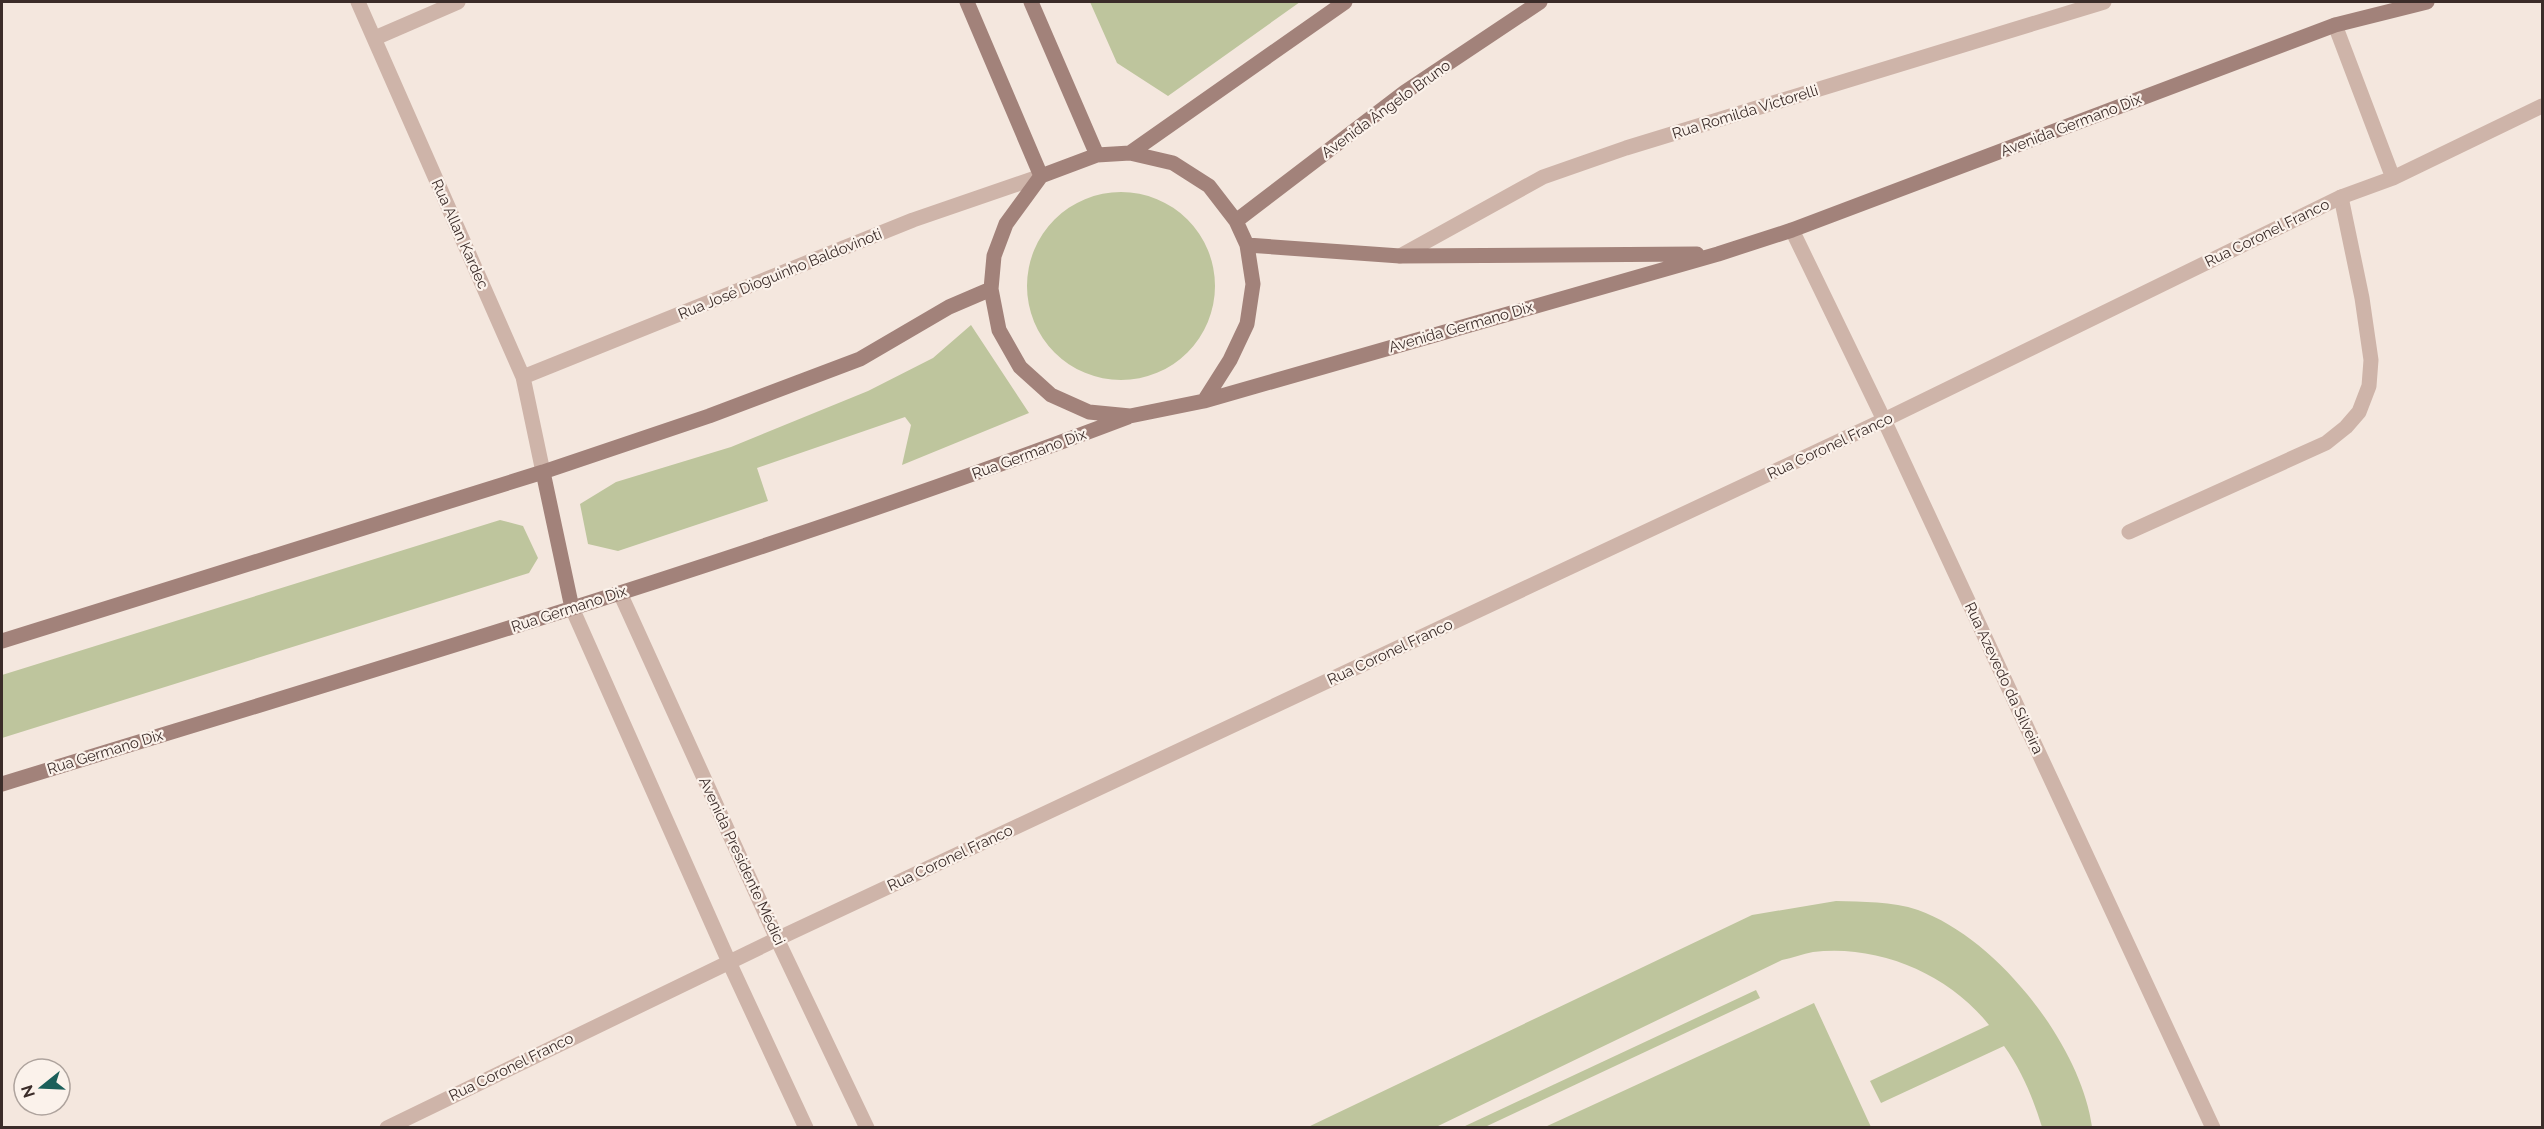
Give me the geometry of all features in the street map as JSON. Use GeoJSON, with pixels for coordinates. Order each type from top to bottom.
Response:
{"type":"FeatureCollection","features":[{"type":"Feature","properties":{"kind":"main road"},"geometry":{"type":"LineString","coordinates":[[967,2],[1041,176]]}},
{"type":"Feature","properties":{"kind":"main road"},"geometry":{"type":"LineString","coordinates":[[1031,2],[1097,155]]}},
{"type":"Feature","properties":{"kind":"main road"},"geometry":{"type":"LineString","coordinates":[[1130,153],[1345,2]]}},
{"type":"Feature","properties":{"kind":"main road","name":"Avenida Ângelo Bruno"},"geometry":{"type":"LineString","coordinates":[[1236,221],[1405,92],[1540,2]]}},
{"type":"Feature","properties":{"kind":"main road","name":"Avenida Germano Dix"},"geometry":{"type":"LineString","coordinates":[[1130,416],[1204,401],[1718,254],[1792,230],[2335,26],[2427,2]]}},
{"type":"Feature","properties":{"kind":"main road"},"geometry":{"type":"LineString","coordinates":[[1130,416],[1089,412],[1051,395],[1020,367],[999,330],[991,289],[994,256],[1006,224],[1041,176],[1097,155],[1130,153],[1173,163],[1209,186],[1236,221],[1247,245],[1253,284],[1247,324],[1230,360],[1204,401]]}},
{"type":"Feature","properties":{"kind":"main road","name":"Avenida Germano Dix"},"geometry":{"type":"LineString","coordinates":[[1247,245],[1400,256],[1718,254]]}},
{"type":"Feature","properties":{"kind":"main road"},"geometry":{"type":"LineString","coordinates":[[2,641],[543,472],[709,416],[860,358],[949,307],[991,289]]}},
{"type":"Feature","properties":{"kind":"main road","name":"Rua Germano Dix"},"geometry":{"type":"LineString","coordinates":[[2,784],[620,593],[991,469],[1130,416]]}},
{"type":"Feature","properties":{"kind":"main road"},"geometry":{"type":"LineString","coordinates":[[543,472],[572,608]]}},
{"type":"Feature","properties":{"kind":"street","name":"Rua Allan Kardec"},"geometry":{"type":"LineString","coordinates":[[358,2],[522,377],[543,472]]}},
{"type":"Feature","properties":{"kind":"street"},"geometry":{"type":"LineString","coordinates":[[375,38],[458,2]]}},
{"type":"Feature","properties":{"kind":"street","name":"Rua Romilda Victorelli"},"geometry":{"type":"LineString","coordinates":[[1400,256],[1543,177],[1637,144],[2104,2]]}},
{"type":"Feature","properties":{"kind":"street"},"geometry":{"type":"LineString","coordinates":[[2335,26],[2393,178]]}},
{"type":"Feature","properties":{"kind":"street","name":"Rua Coronel Franco"},"geometry":{"type":"LineString","coordinates":[[387,1128],[777,939],[1884,420],[2342,196],[2393,178],[2542,106]]}},
{"type":"Feature","properties":{"kind":"street","name":"Rua José Dioguinho Baldovinoti"},"geometry":{"type":"LineString","coordinates":[[522,377],[913,220],[1041,176]]}},
{"type":"Feature","properties":{"kind":"street"},"geometry":{"type":"LineString","coordinates":[[2129,532],[2326,443],[2346,427],[2359,412],[2369,386],[2371,360],[2362,298],[2342,196]]}},
{"type":"Feature","properties":{"kind":"street","name":"Rua Azevedo da Silveira"},"geometry":{"type":"LineString","coordinates":[[1792,230],[1884,420],[2213,1128]]}},
{"type":"Feature","properties":{"kind":"street","name":"Avenida Presidente Médici"},"geometry":{"type":"LineString","coordinates":[[620,593],[777,939],[867,1128]]}},
{"type":"Feature","properties":{"kind":"street"},"geometry":{"type":"LineString","coordinates":[[572,608],[729,962],[806,1128]]}},
{"type":"Feature","properties":{"kind":"green space"},"geometry":{"type":"Polygon","coordinates":[[[1090,2],[1300,2],[1168,96],[1117,63],[1090,2]]]}},
{"type":"Feature","properties":{"kind":"green space"},"geometry":{"type":"Polygon","coordinates":[[[1121,192],[1157,199],[1173,208],[1187,220],[1199,234],[1208,250],[1215,286],[1208,322],[1199,338],[1187,352],[1173,364],[1157,373],[1121,380],[1085,373],[1069,364],[1055,352],[1043,338],[1034,322],[1027,286],[1034,250],[1043,234],[1055,220],[1069,208],[1085,199],[1121,192]]]}},
{"type":"Feature","properties":{"kind":"green space"},"geometry":{"type":"Polygon","coordinates":[[[971,325],[1029,413],[902,465],[911,425],[905,417],[757,468],[768,501],[618,551],[588,544],[580,504],[616,482],[731,447],[868,391],[933,358],[971,325]]]}},
{"type":"Feature","properties":{"kind":"green space"},"geometry":{"type":"Polygon","coordinates":[[[500,520],[523,526],[538,558],[529,573],[2,738],[2,675],[500,520]]]}},
{"type":"Feature","properties":{"kind":"green space"},"geometry":{"type":"Polygon","coordinates":[[[1836,901],[1887,903],[1918,910],[1948,924],[1977,944],[2005,969],[2053,1030],[2071,1062],[2085,1095],[2092,1127],[2042,1127],[2026,1085],[2004,1046],[1881,1103],[1870,1081],[1989,1025],[1973,1007],[1933,977],[1887,958],[1838,951],[1813,952],[1782,960],[1436,1127],[1308,1127],[1752,915],[1836,901]]]}},
{"type":"Feature","properties":{"kind":"green space"},"geometry":{"type":"Polygon","coordinates":[[[1756,990],[1760,998],[1485,1127],[1463,1127],[1756,990]]]}},
{"type":"Feature","properties":{"kind":"green space"},"geometry":{"type":"Polygon","coordinates":[[[1814,1003],[1871,1127],[1545,1127],[1814,1003]]]}}]}
